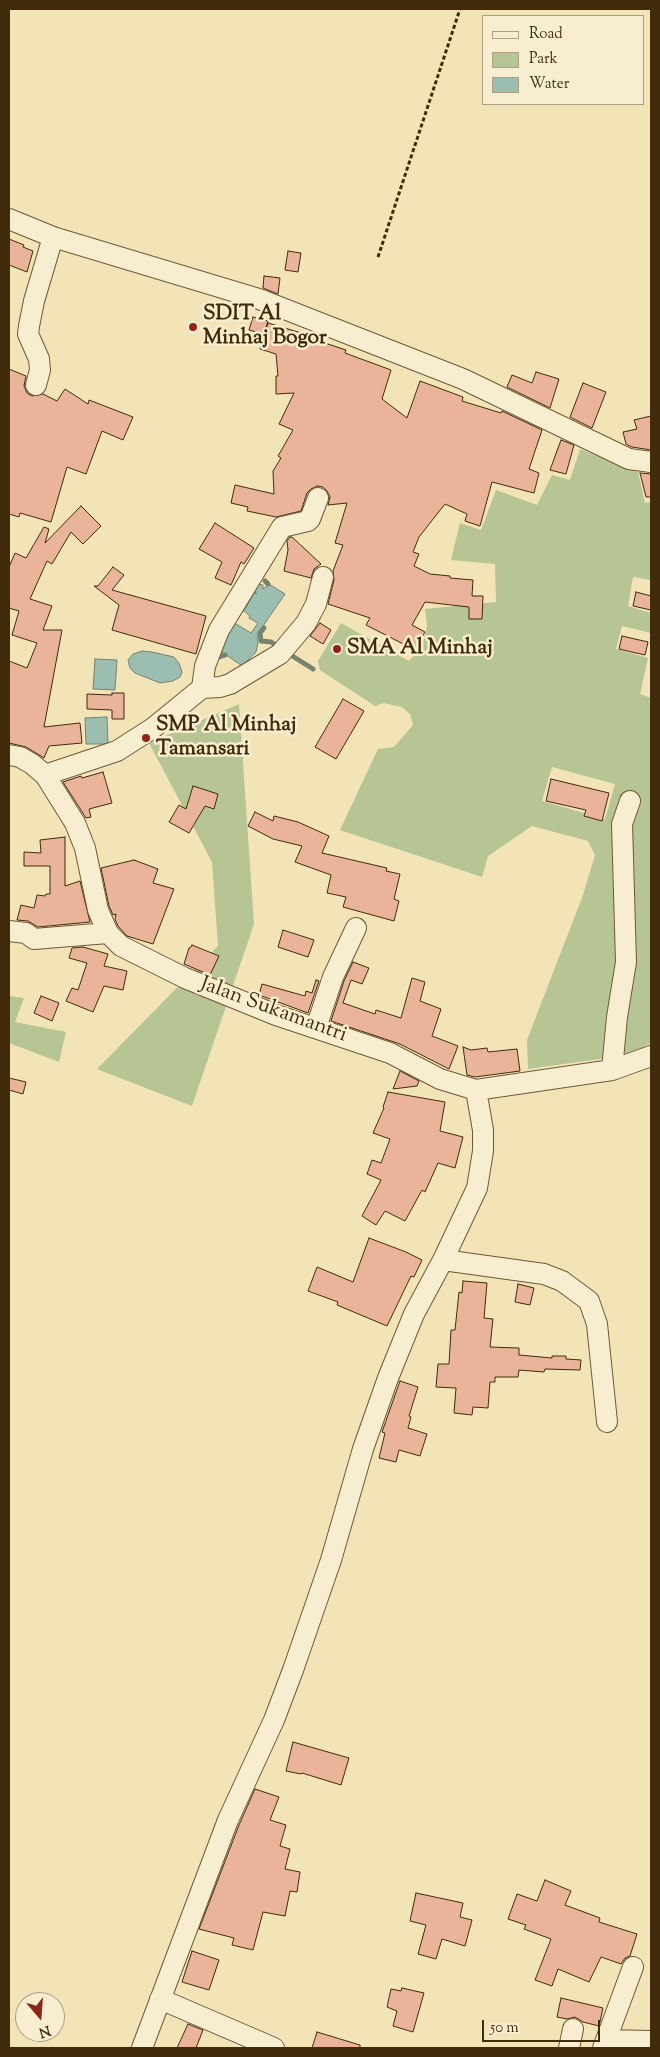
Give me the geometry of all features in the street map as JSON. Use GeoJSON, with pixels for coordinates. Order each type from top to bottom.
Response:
{"type":"FeatureCollection","features":[{"type":"Feature","properties":{"kind":"street"},"geometry":{"type":"LineString","coordinates":[[9,220],[53,237],[259,299],[463,379],[629,460],[651,462]]}},
{"type":"Feature","properties":{"kind":"street"},"geometry":{"type":"LineString","coordinates":[[36,385],[40,370],[39,359],[28,334],[34,301],[53,237]]}},
{"type":"Feature","properties":{"kind":"street"},"geometry":{"type":"LineString","coordinates":[[202,688],[205,666],[218,631],[282,527],[308,521],[318,498]]}},
{"type":"Feature","properties":{"kind":"street"},"geometry":{"type":"LineString","coordinates":[[45,775],[117,751],[153,728],[202,688],[220,687],[230,684],[283,651],[306,623],[316,604],[323,578]]}},
{"type":"Feature","properties":{"kind":"street","name":"Jalan Sukamantri"},"geometry":{"type":"LineString","coordinates":[[9,755],[20,757],[45,775],[75,822],[85,848],[98,910],[108,933],[121,946],[185,978],[276,1015],[390,1053],[440,1079],[476,1090],[612,1070],[651,1056]]}},
{"type":"Feature","properties":{"kind":"street"},"geometry":{"type":"LineString","coordinates":[[612,1070],[617,1017],[626,962],[622,824],[630,801]]}},
{"type":"Feature","properties":{"kind":"street"},"geometry":{"type":"LineString","coordinates":[[316,1028],[333,977],[356,928]]}},
{"type":"Feature","properties":{"kind":"street"},"geometry":{"type":"LineString","coordinates":[[9,931],[26,933],[32,939],[108,933]]}},
{"type":"Feature","properties":{"kind":"street"},"geometry":{"type":"LineString","coordinates":[[142,2048],[228,1820],[266,1738],[293,1670],[331,1560],[363,1449],[388,1378],[414,1314],[443,1260],[477,1188],[481,1168],[483,1130],[476,1090]]}},
{"type":"Feature","properties":{"kind":"street"},"geometry":{"type":"LineString","coordinates":[[443,1260],[544,1274],[562,1281],[589,1301],[597,1324],[607,1422]]}},
{"type":"Feature","properties":{"kind":"street"},"geometry":{"type":"LineString","coordinates":[[633,1967],[605,2044],[651,2041]]}},
{"type":"Feature","properties":{"kind":"street"},"geometry":{"type":"LineString","coordinates":[[160,2000],[274,2048]]}},
{"type":"Feature","properties":{"kind":"path"},"geometry":{"type":"LineString","coordinates":[[378,256],[460,9]]}},
{"type":"Feature","properties":{"kind":"green space"},"geometry":{"type":"Polygon","coordinates":[[[580,449],[638,472],[645,503],[651,502],[651,580],[633,577],[628,606],[651,613],[651,633],[622,626],[616,649],[648,658],[640,694],[651,698],[651,1043],[629,1055],[528,1069],[527,1040],[583,895],[595,855],[588,841],[532,826],[488,856],[482,877],[340,830],[378,749],[394,747],[413,725],[410,714],[402,707],[383,703],[375,706],[320,670],[318,661],[341,623],[409,661],[417,652],[425,637],[427,625],[425,609],[496,602],[495,564],[451,560],[460,523],[481,530],[496,490],[537,505],[552,475],[570,480],[580,449]],[[552,767],[542,801],[605,819],[615,784],[552,767]]]}},
{"type":"Feature","properties":{"kind":"green space"},"geometry":{"type":"Polygon","coordinates":[[[239,704],[254,924],[192,1106],[97,1069],[218,946],[212,862],[149,743],[239,704]]]}},
{"type":"Feature","properties":{"kind":"green space"},"geometry":{"type":"Polygon","coordinates":[[[9,996],[24,998],[15,1022],[66,1032],[59,1062],[9,1043],[9,996]]]}},
{"type":"Feature","properties":{"kind":"water"},"geometry":{"type":"Polygon","coordinates":[[[258,584],[263,585],[263,589],[269,584],[285,594],[257,637],[256,652],[242,666],[222,652],[221,644],[228,622],[236,624],[251,633],[258,623],[249,618],[250,616],[244,611],[240,611],[245,609],[254,593],[257,594],[254,591],[258,584]]]}},
{"type":"Feature","properties":{"kind":"water"},"geometry":{"type":"Polygon","coordinates":[[[142,651],[174,657],[179,663],[182,672],[180,677],[173,681],[160,683],[135,673],[130,668],[128,660],[133,654],[142,651]]]}},
{"type":"Feature","properties":{"kind":"water"},"geometry":{"type":"Polygon","coordinates":[[[95,659],[117,660],[115,690],[93,689],[95,659]]]}},
{"type":"Feature","properties":{"kind":"water"},"geometry":{"type":"Polygon","coordinates":[[[107,717],[108,744],[86,744],[85,718],[107,717]]]}},
{"type":"Feature","properties":{"kind":"building"},"geometry":{"type":"Polygon","coordinates":[[[9,239],[33,251],[27,272],[9,265],[9,239]]]}},
{"type":"Feature","properties":{"kind":"building"},"geometry":{"type":"Polygon","coordinates":[[[288,251],[301,253],[298,272],[285,270],[288,251]]]}},
{"type":"Feature","properties":{"kind":"building"},"geometry":{"type":"Polygon","coordinates":[[[264,276],[280,278],[278,294],[263,288],[264,276]]]}},
{"type":"Feature","properties":{"kind":"building"},"geometry":{"type":"Polygon","coordinates":[[[253,317],[268,321],[264,334],[249,330],[253,317]]]}},
{"type":"Feature","properties":{"kind":"building"},"geometry":{"type":"Polygon","coordinates":[[[268,323],[308,335],[307,337],[346,350],[345,353],[391,370],[382,399],[407,418],[420,381],[463,397],[462,401],[501,413],[502,411],[542,430],[529,469],[539,473],[534,493],[492,482],[480,526],[465,521],[467,514],[445,504],[419,537],[413,552],[419,554],[414,566],[430,574],[473,580],[472,596],[483,596],[482,619],[469,619],[469,607],[425,602],[412,625],[425,632],[415,650],[366,625],[370,618],[328,604],[334,580],[333,571],[343,545],[335,543],[347,503],[328,505],[330,497],[327,491],[323,487],[317,486],[307,493],[301,511],[276,517],[247,511],[248,507],[231,503],[235,485],[274,494],[273,471],[281,458],[278,456],[293,430],[279,424],[294,393],[276,394],[276,376],[278,376],[276,354],[260,349],[268,323]]]}},
{"type":"Feature","properties":{"kind":"building"},"geometry":{"type":"Polygon","coordinates":[[[9,369],[26,376],[24,386],[27,393],[32,396],[43,394],[57,401],[65,389],[88,404],[89,400],[133,417],[123,440],[102,431],[86,474],[67,467],[51,522],[20,513],[19,517],[9,514],[9,369]]]}},
{"type":"Feature","properties":{"kind":"building"},"geometry":{"type":"Polygon","coordinates":[[[536,372],[559,379],[550,408],[507,387],[512,375],[532,383],[536,372]]]}},
{"type":"Feature","properties":{"kind":"building"},"geometry":{"type":"Polygon","coordinates":[[[583,383],[606,392],[592,428],[570,417],[583,383]]]}},
{"type":"Feature","properties":{"kind":"building"},"geometry":{"type":"Polygon","coordinates":[[[651,416],[651,450],[632,447],[626,444],[623,432],[637,429],[634,420],[651,416]]]}},
{"type":"Feature","properties":{"kind":"building"},"geometry":{"type":"Polygon","coordinates":[[[561,440],[574,445],[566,474],[550,470],[561,440]]]}},
{"type":"Feature","properties":{"kind":"building"},"geometry":{"type":"Polygon","coordinates":[[[640,473],[651,474],[651,497],[646,497],[640,473]]]}},
{"type":"Feature","properties":{"kind":"building"},"geometry":{"type":"Polygon","coordinates":[[[81,506],[101,526],[83,544],[71,532],[52,564],[47,561],[30,599],[52,606],[43,630],[62,630],[44,727],[80,723],[82,743],[49,746],[44,758],[26,747],[9,743],[9,661],[27,668],[37,643],[12,635],[19,611],[9,608],[9,567],[15,553],[26,558],[44,527],[49,529],[45,543],[81,506]]]}},
{"type":"Feature","properties":{"kind":"building"},"geometry":{"type":"Polygon","coordinates":[[[215,523],[254,548],[244,564],[241,562],[231,585],[215,578],[222,562],[199,549],[215,523]]]}},
{"type":"Feature","properties":{"kind":"building"},"geometry":{"type":"Polygon","coordinates":[[[290,537],[321,564],[314,569],[311,578],[284,571],[288,550],[287,541],[290,537]]]}},
{"type":"Feature","properties":{"kind":"building"},"geometry":{"type":"Polygon","coordinates":[[[113,567],[124,575],[112,590],[206,616],[196,654],[112,630],[119,605],[94,586],[98,586],[113,567]]]}},
{"type":"Feature","properties":{"kind":"building"},"geometry":{"type":"Polygon","coordinates":[[[636,592],[651,596],[651,610],[633,606],[636,592]]]}},
{"type":"Feature","properties":{"kind":"building"},"geometry":{"type":"Polygon","coordinates":[[[320,623],[331,630],[323,644],[310,636],[320,623]]]}},
{"type":"Feature","properties":{"kind":"building"},"geometry":{"type":"Polygon","coordinates":[[[622,636],[648,642],[645,655],[619,649],[622,636]]]}},
{"type":"Feature","properties":{"kind":"building"},"geometry":{"type":"Polygon","coordinates":[[[112,693],[124,693],[124,719],[112,719],[112,710],[87,709],[87,694],[112,695],[112,693]]]}},
{"type":"Feature","properties":{"kind":"building"},"geometry":{"type":"Polygon","coordinates":[[[343,699],[364,711],[336,759],[315,747],[343,699]]]}},
{"type":"Feature","properties":{"kind":"building"},"geometry":{"type":"Polygon","coordinates":[[[103,772],[112,803],[89,809],[91,817],[86,818],[63,782],[103,772]]]}},
{"type":"Feature","properties":{"kind":"building"},"geometry":{"type":"Polygon","coordinates":[[[551,779],[609,793],[602,821],[584,816],[586,810],[546,801],[551,779]]]}},
{"type":"Feature","properties":{"kind":"building"},"geometry":{"type":"Polygon","coordinates":[[[193,786],[218,794],[214,809],[205,806],[189,833],[169,822],[179,805],[186,809],[193,786]]]}},
{"type":"Feature","properties":{"kind":"building"},"geometry":{"type":"Polygon","coordinates":[[[255,812],[273,821],[274,816],[298,822],[329,836],[322,853],[387,868],[386,871],[400,874],[394,899],[399,901],[394,921],[343,907],[346,897],[327,893],[331,875],[295,862],[302,846],[273,839],[248,826],[255,812]]]}},
{"type":"Feature","properties":{"kind":"building"},"geometry":{"type":"Polygon","coordinates":[[[65,837],[65,886],[80,881],[90,922],[38,927],[28,921],[17,920],[21,905],[34,908],[37,895],[45,896],[50,894],[50,866],[24,866],[24,852],[41,853],[40,840],[65,837]]]}},
{"type":"Feature","properties":{"kind":"building"},"geometry":{"type":"Polygon","coordinates":[[[134,860],[158,869],[153,883],[174,889],[153,944],[127,936],[118,926],[115,919],[116,914],[113,915],[109,906],[101,868],[134,860]]]}},
{"type":"Feature","properties":{"kind":"building"},"geometry":{"type":"Polygon","coordinates":[[[283,930],[314,940],[308,957],[278,947],[283,930]]]}},
{"type":"Feature","properties":{"kind":"building"},"geometry":{"type":"Polygon","coordinates":[[[192,945],[219,956],[210,975],[184,964],[189,948],[192,945]]]}},
{"type":"Feature","properties":{"kind":"building"},"geometry":{"type":"Polygon","coordinates":[[[83,947],[108,954],[104,966],[127,971],[123,990],[104,986],[93,1012],[66,1001],[72,988],[78,990],[87,963],[69,958],[72,948],[83,947]]]}},
{"type":"Feature","properties":{"kind":"building"},"geometry":{"type":"Polygon","coordinates":[[[353,962],[369,968],[362,984],[351,980],[343,1003],[375,1014],[376,1010],[401,1018],[412,978],[425,982],[420,1001],[441,1009],[432,1036],[458,1046],[449,1069],[400,1044],[331,1021],[344,981],[353,962]]]}},
{"type":"Feature","properties":{"kind":"building"},"geometry":{"type":"Polygon","coordinates":[[[316,980],[319,981],[308,1013],[259,995],[262,984],[305,996],[306,991],[312,993],[316,980]]]}},
{"type":"Feature","properties":{"kind":"building"},"geometry":{"type":"Polygon","coordinates":[[[41,996],[59,1003],[52,1021],[34,1013],[41,996]]]}},
{"type":"Feature","properties":{"kind":"building"},"geometry":{"type":"Polygon","coordinates":[[[463,1047],[471,1050],[487,1048],[488,1052],[517,1049],[520,1071],[475,1077],[467,1075],[463,1047]]]}},
{"type":"Feature","properties":{"kind":"building"},"geometry":{"type":"Polygon","coordinates":[[[400,1071],[419,1081],[417,1086],[393,1089],[400,1071]]]}},
{"type":"Feature","properties":{"kind":"building"},"geometry":{"type":"Polygon","coordinates":[[[9,1078],[26,1082],[23,1094],[9,1090],[9,1078]]]}},
{"type":"Feature","properties":{"kind":"building"},"geometry":{"type":"Polygon","coordinates":[[[388,1092],[445,1102],[440,1131],[463,1137],[455,1168],[438,1163],[425,1192],[422,1190],[405,1221],[385,1211],[376,1225],[362,1216],[381,1180],[367,1174],[372,1160],[381,1163],[390,1139],[373,1133],[384,1108],[388,1092]]]}},
{"type":"Feature","properties":{"kind":"building"},"geometry":{"type":"Polygon","coordinates":[[[369,1238],[422,1260],[414,1277],[411,1276],[387,1326],[337,1305],[338,1302],[308,1291],[317,1267],[353,1282],[369,1238]]]}},
{"type":"Feature","properties":{"kind":"building"},"geometry":{"type":"Polygon","coordinates":[[[463,1281],[487,1283],[484,1318],[493,1319],[490,1347],[519,1348],[519,1355],[552,1358],[552,1356],[566,1356],[566,1359],[581,1360],[580,1370],[545,1369],[544,1372],[519,1370],[518,1377],[495,1377],[495,1382],[490,1382],[488,1408],[473,1407],[472,1415],[454,1413],[456,1388],[436,1387],[438,1364],[449,1364],[451,1330],[455,1330],[459,1292],[462,1293],[463,1281]]]}},
{"type":"Feature","properties":{"kind":"building"},"geometry":{"type":"Polygon","coordinates":[[[518,1284],[534,1288],[530,1305],[515,1302],[518,1284]]]}},
{"type":"Feature","properties":{"kind":"building"},"geometry":{"type":"Polygon","coordinates":[[[400,1381],[418,1387],[409,1416],[411,1417],[408,1428],[427,1434],[420,1456],[399,1450],[396,1462],[379,1458],[385,1433],[382,1432],[400,1381]]]}},
{"type":"Feature","properties":{"kind":"building"},"geometry":{"type":"Polygon","coordinates":[[[293,1742],[349,1758],[341,1785],[302,1773],[286,1771],[293,1742]]]}},
{"type":"Feature","properties":{"kind":"building"},"geometry":{"type":"Polygon","coordinates":[[[255,1789],[279,1797],[270,1820],[286,1825],[280,1846],[290,1849],[285,1869],[300,1872],[297,1892],[290,1891],[285,1916],[263,1912],[253,1950],[232,1945],[234,1938],[199,1929],[255,1789]]]}},
{"type":"Feature","properties":{"kind":"building"},"geometry":{"type":"Polygon","coordinates":[[[545,1880],[571,1891],[565,1905],[600,1918],[599,1922],[637,1934],[630,1956],[625,1958],[621,1964],[601,1957],[589,1982],[558,1969],[552,1986],[535,1980],[551,1939],[524,1929],[526,1925],[508,1919],[517,1894],[537,1901],[545,1880]]]}},
{"type":"Feature","properties":{"kind":"building"},"geometry":{"type":"Polygon","coordinates":[[[416,1893],[463,1903],[460,1917],[472,1920],[465,1946],[442,1939],[436,1959],[418,1954],[426,1925],[410,1921],[416,1893]]]}},
{"type":"Feature","properties":{"kind":"building"},"geometry":{"type":"Polygon","coordinates":[[[192,1951],[219,1960],[209,1990],[182,1982],[192,1951]]]}},
{"type":"Feature","properties":{"kind":"building"},"geometry":{"type":"Polygon","coordinates":[[[402,1988],[424,1993],[413,2032],[393,2026],[397,2011],[387,2007],[391,1989],[401,1991],[402,1988]]]}},
{"type":"Feature","properties":{"kind":"building"},"geometry":{"type":"Polygon","coordinates":[[[561,1998],[603,2008],[599,2026],[583,2022],[575,2017],[567,2019],[557,2017],[561,1998]]]}},
{"type":"Feature","properties":{"kind":"building"},"geometry":{"type":"Polygon","coordinates":[[[188,2024],[203,2030],[196,2048],[177,2048],[188,2024]]]}},
{"type":"Feature","properties":{"kind":"building"},"geometry":{"type":"Polygon","coordinates":[[[317,2032],[360,2045],[360,2048],[312,2048],[317,2032]]]}},
{"type":"Feature","properties":{"kind":"waterway"},"geometry":{"type":"LineString","coordinates":[[265,581],[268,584]]}},
{"type":"Feature","properties":{"kind":"waterway"},"geometry":{"type":"LineString","coordinates":[[264,628],[260,633],[261,641],[271,642],[279,647]]}},
{"type":"Feature","properties":{"kind":"waterway"},"geometry":{"type":"LineString","coordinates":[[286,652],[313,669]]}},
{"type":"Feature","properties":{"kind":"waterway"},"geometry":{"type":"LineString","coordinates":[[219,657],[225,655]]}},
{"type":"Feature","properties":{"kind":"place","name":"SDIT Al Minhaj Bogor"},"geometry":{"type":"Point","coordinates":[193,327]}},
{"type":"Feature","properties":{"kind":"place","name":"SMA Al Minhaj"},"geometry":{"type":"Point","coordinates":[337,649]}},
{"type":"Feature","properties":{"kind":"place","name":"SMP Al Minhaj Tamansari"},"geometry":{"type":"Point","coordinates":[146,738]}}]}
